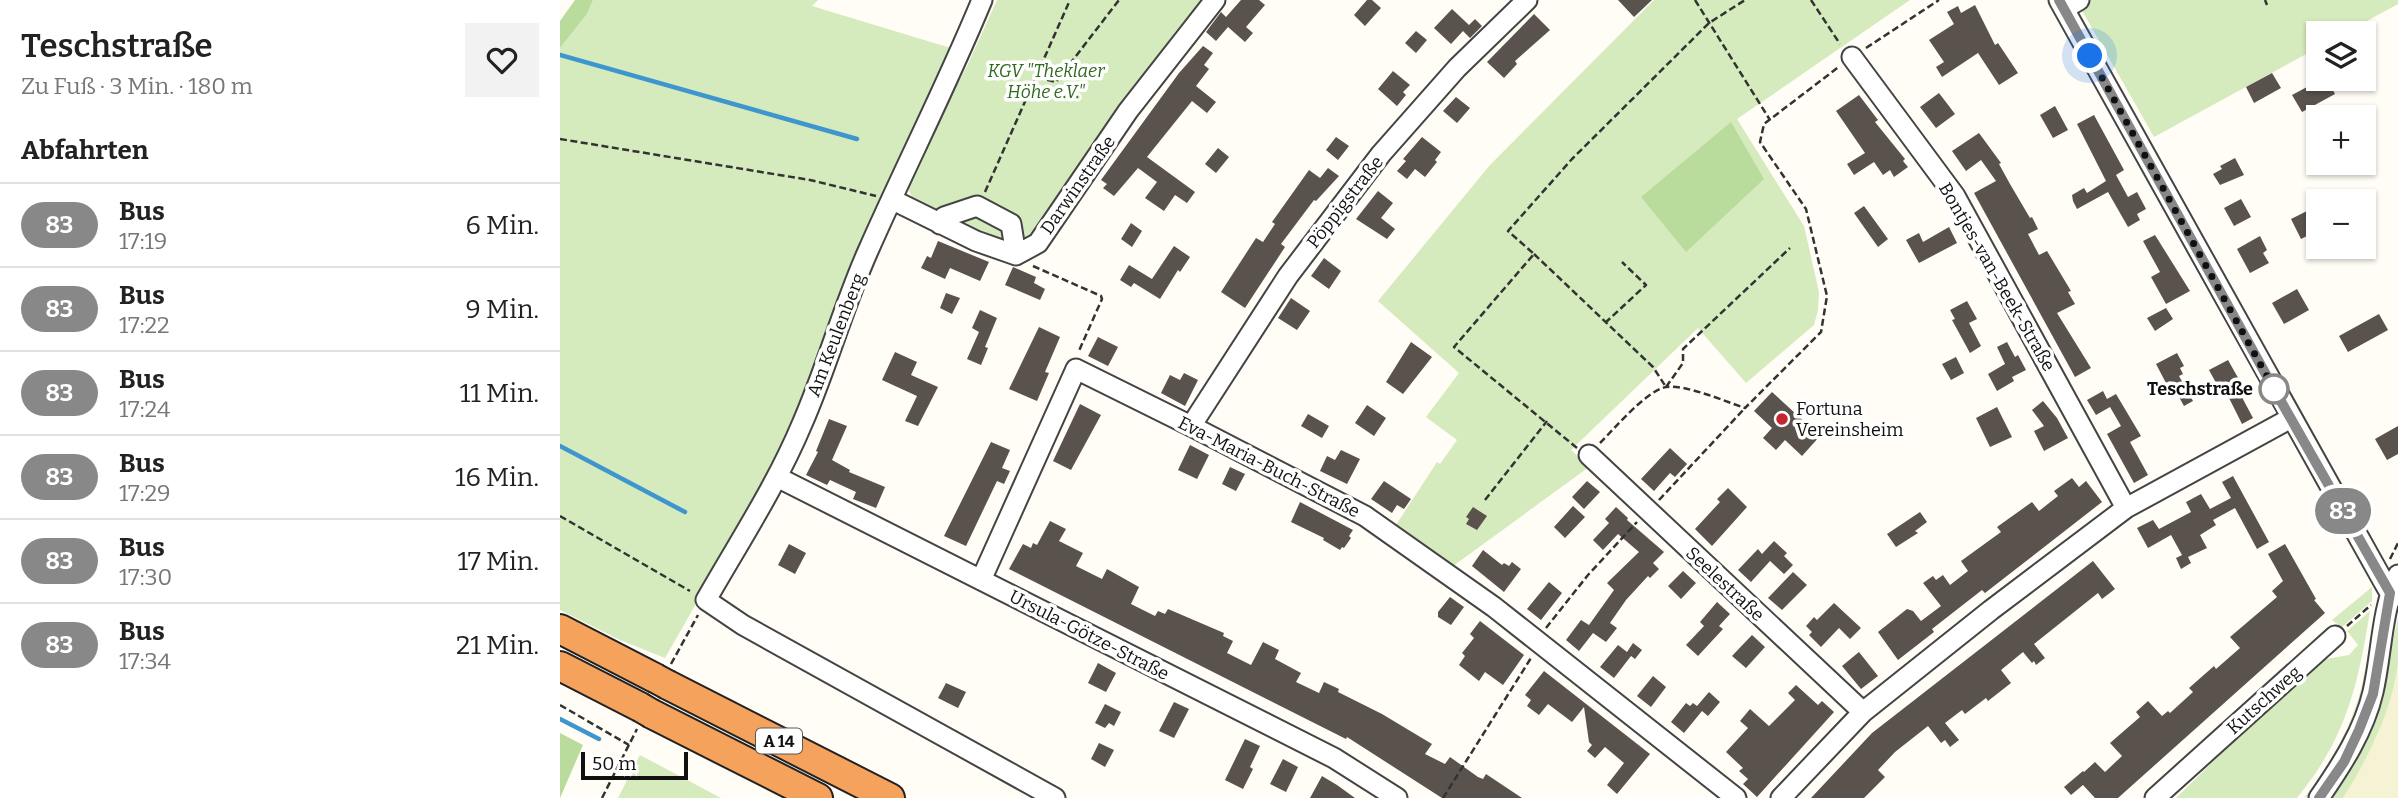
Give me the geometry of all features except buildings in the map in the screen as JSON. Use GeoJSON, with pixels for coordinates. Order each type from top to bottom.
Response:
{"type":"FeatureCollection","features":[{"type":"Feature","properties":{"kind":"highway","name":"A 14"},"geometry":{"type":"LineString","coordinates":[[560,629],[665,675],[890,798]]}},
{"type":"Feature","properties":{"kind":"highway","name":"A 14"},"geometry":{"type":"LineString","coordinates":[[560,666],[643,717],[818,798]]}},
{"type":"Feature","properties":{"kind":"street","name":"Am Keulenberg"},"geometry":{"type":"LineString","coordinates":[[709,595],[777,477],[803,423],[863,262],[982,0]]}},
{"type":"Feature","properties":{"kind":"street","name":"Darwinstraße"},"geometry":{"type":"LineString","coordinates":[[1020,254],[1038,243],[1128,111],[1215,0]]}},
{"type":"Feature","properties":{"kind":"street","name":"Pöppigstraße"},"geometry":{"type":"LineString","coordinates":[[1191,426],[1288,276],[1381,154],[1457,68],[1527,0]]}},
{"type":"Feature","properties":{"kind":"street"},"geometry":{"type":"LineString","coordinates":[[2067,3],[2291,418],[2390,592],[2373,694],[2344,762],[2319,798]]}},
{"type":"Feature","properties":{"kind":"street","name":"Bontjes-van-Beek-Straße"},"geometry":{"type":"LineString","coordinates":[[1852,57],[1955,196],[2126,508]]}},
{"type":"Feature","properties":{"kind":"street"},"geometry":{"type":"LineString","coordinates":[[893,200],[976,241],[1020,254]]}},
{"type":"Feature","properties":{"kind":"street"},"geometry":{"type":"LineString","coordinates":[[940,224],[944,217],[978,206],[1011,223],[1020,254]]}},
{"type":"Feature","properties":{"kind":"street"},"geometry":{"type":"LineString","coordinates":[[981,580],[1076,369]]}},
{"type":"Feature","properties":{"kind":"street","name":"Eva-Maria-Buch-Straße"},"geometry":{"type":"LineString","coordinates":[[1076,369],[1350,506],[1494,607],[1735,798]]}},
{"type":"Feature","properties":{"kind":"street"},"geometry":{"type":"LineString","coordinates":[[1781,798],[1863,712],[2126,508],[2291,418]]}},
{"type":"Feature","properties":{"kind":"street","name":"Seelestraße"},"geometry":{"type":"LineString","coordinates":[[1589,455],[1863,712]]}},
{"type":"Feature","properties":{"kind":"street","name":"Ursula-Götze-Straße"},"geometry":{"type":"LineString","coordinates":[[777,477],[1334,758],[1397,798]]}},
{"type":"Feature","properties":{"kind":"street"},"geometry":{"type":"LineString","coordinates":[[709,595],[743,625],[1055,798]]}},
{"type":"Feature","properties":{"kind":"street","name":"Kutschweg"},"geometry":{"type":"LineString","coordinates":[[2155,798],[2335,636]]}},
{"type":"Feature","properties":{"kind":"path"},"geometry":{"type":"LineString","coordinates":[[978,206],[1070,0]]}},
{"type":"Feature","properties":{"kind":"path"},"geometry":{"type":"LineString","coordinates":[[1037,77],[1055,82],[1119,0]]}},
{"type":"Feature","properties":{"kind":"path"},"geometry":{"type":"LineString","coordinates":[[1695,0],[1770,120]]}},
{"type":"Feature","properties":{"kind":"path"},"geometry":{"type":"LineString","coordinates":[[1665,387],[1653,367],[1508,231],[1572,159],[1709,23],[1745,0]]}},
{"type":"Feature","properties":{"kind":"path"},"geometry":{"type":"LineString","coordinates":[[1811,0],[1842,47],[1852,57]]}},
{"type":"Feature","properties":{"kind":"path"},"geometry":{"type":"LineString","coordinates":[[1443,798],[1538,642],[1588,575],[1745,408],[1821,332],[1826,296],[1806,209],[1760,142],[1765,124],[1852,57],[1939,0]]}},
{"type":"Feature","properties":{"kind":"path"},"geometry":{"type":"LineString","coordinates":[[2265,0],[2267,5]]}},
{"type":"Feature","properties":{"kind":"path"},"geometry":{"type":"LineString","coordinates":[[560,139],[810,180],[893,200]]}},
{"type":"Feature","properties":{"kind":"path"},"geometry":{"type":"LineString","coordinates":[[1665,387],[1683,363],[1683,349],[1790,248]]}},
{"type":"Feature","properties":{"kind":"path"},"geometry":{"type":"LineString","coordinates":[[1020,254],[1031,265],[1101,296],[1076,357],[1076,369]]}},
{"type":"Feature","properties":{"kind":"path"},"geometry":{"type":"LineString","coordinates":[[1534,254],[1454,347],[1580,450],[1589,455],[1652,393],[1665,387],[1710,396],[1745,408]]}},
{"type":"Feature","properties":{"kind":"path"},"geometry":{"type":"LineString","coordinates":[[1605,323],[1646,285],[1622,262]]}},
{"type":"Feature","properties":{"kind":"path"},"geometry":{"type":"LineString","coordinates":[[1485,500],[1547,421]]}},
{"type":"Feature","properties":{"kind":"path"},"geometry":{"type":"LineString","coordinates":[[560,516],[709,595],[665,675]]}},
{"type":"Feature","properties":{"kind":"path"},"geometry":{"type":"LineString","coordinates":[[2372,613],[2390,592]]}},
{"type":"Feature","properties":{"kind":"path"},"geometry":{"type":"LineString","coordinates":[[2335,636],[2390,592]]}},
{"type":"Feature","properties":{"kind":"path"},"geometry":{"type":"LineString","coordinates":[[560,705],[629,745]]}},
{"type":"Feature","properties":{"kind":"path"},"geometry":{"type":"LineString","coordinates":[[602,798],[643,717]]}},
{"type":"Feature","properties":{"kind":"shaded area"},"geometry":{"type":"Polygon","coordinates":[[[2398,660],[2398,798],[2343,798],[2377,737],[2398,660]]]}},
{"type":"Feature","properties":{"kind":"green space"},"geometry":{"type":"Polygon","coordinates":[[[575,0],[593,0],[587,14],[560,48],[560,21],[575,0]]]}},
{"type":"Feature","properties":{"kind":"green space"},"geometry":{"type":"Polygon","coordinates":[[[593,0],[818,0],[812,6],[954,49],[836,307],[772,471],[665,658],[620,640],[560,610],[560,48],[587,14],[593,0]]]}},
{"type":"Feature","properties":{"kind":"green space","name":"KGV \"Theklaer Höhe e.V.\""},"geometry":{"type":"Polygon","coordinates":[[[997,0],[1202,0],[1175,32],[1030,242],[1008,249],[916,206],[906,184],[967,66],[997,0]]]}},
{"type":"Feature","properties":{"kind":"green space"},"geometry":{"type":"Polygon","coordinates":[[[1654,0],[1910,0],[1737,119],[1804,226],[1819,292],[1814,325],[1746,383],[1698,328],[1571,450],[1589,467],[1449,569],[1394,528],[1437,462],[1440,464],[1457,440],[1426,417],[1459,373],[1378,301],[1490,165],[1654,0]]]}},
{"type":"Feature","properties":{"kind":"green space"},"geometry":{"type":"Polygon","coordinates":[[[2076,0],[2398,0],[2398,4],[2367,21],[2306,21],[2306,54],[2154,137],[2076,0]]]}},
{"type":"Feature","properties":{"kind":"green space"},"geometry":{"type":"Polygon","coordinates":[[[1731,122],[1764,179],[1686,252],[1641,197],[1731,122]]]}},
{"type":"Feature","properties":{"kind":"green space"},"geometry":{"type":"Polygon","coordinates":[[[778,487],[1126,660],[1125,664],[780,491],[737,569],[731,565],[778,487]]]}},
{"type":"Feature","properties":{"kind":"green space"},"geometry":{"type":"Polygon","coordinates":[[[2372,587],[2372,601],[2342,627],[2332,620],[2372,587]]]}},
{"type":"Feature","properties":{"kind":"green space"},"geometry":{"type":"Polygon","coordinates":[[[2379,599],[2363,694],[2348,736],[2311,795],[2304,798],[2330,760],[2351,718],[2361,689],[2379,599]]]}},
{"type":"Feature","properties":{"kind":"green space"},"geometry":{"type":"Polygon","coordinates":[[[2370,611],[2355,687],[2347,710],[2327,754],[2297,798],[2176,798],[2320,660],[2349,655],[2358,645],[2347,631],[2370,611]]]}},
{"type":"Feature","properties":{"kind":"green space"},"geometry":{"type":"Polygon","coordinates":[[[2398,618],[2398,662],[2385,716],[2362,766],[2343,798],[2329,798],[2385,677],[2398,618]]]}},
{"type":"Feature","properties":{"kind":"green space"},"geometry":{"type":"Polygon","coordinates":[[[560,733],[583,745],[560,798],[560,733]]]}},
{"type":"Feature","properties":{"kind":"green space"},"geometry":{"type":"Polygon","coordinates":[[[640,755],[721,798],[618,798],[640,755]]]}},
{"type":"Feature","properties":{"kind":"waterway"},"geometry":{"type":"LineString","coordinates":[[560,55],[857,139]]}},
{"type":"Feature","properties":{"kind":"waterway"},"geometry":{"type":"LineString","coordinates":[[560,446],[685,512]]}},
{"type":"Feature","properties":{"kind":"waterway"},"geometry":{"type":"LineString","coordinates":[[560,719],[599,739]]}},
{"type":"Feature","properties":{"kind":"bus line","name":"83"},"geometry":{"type":"LineString","coordinates":[[2059,0],[2390,593],[2373,694],[2344,762],[2319,798]]}},
{"type":"Feature","properties":{"kind":"place","name":"Teschstraße"},"geometry":{"type":"Point","coordinates":[2274,389]}},
{"type":"Feature","properties":{"kind":"place","name":"Fortuna Vereinsheim"},"geometry":{"type":"Point","coordinates":[1782,419]}},
{"type":"Feature","properties":{"kind":"route"},"geometry":{"type":"LineString","coordinates":[[2090,56],[2274,389]]}}]}
